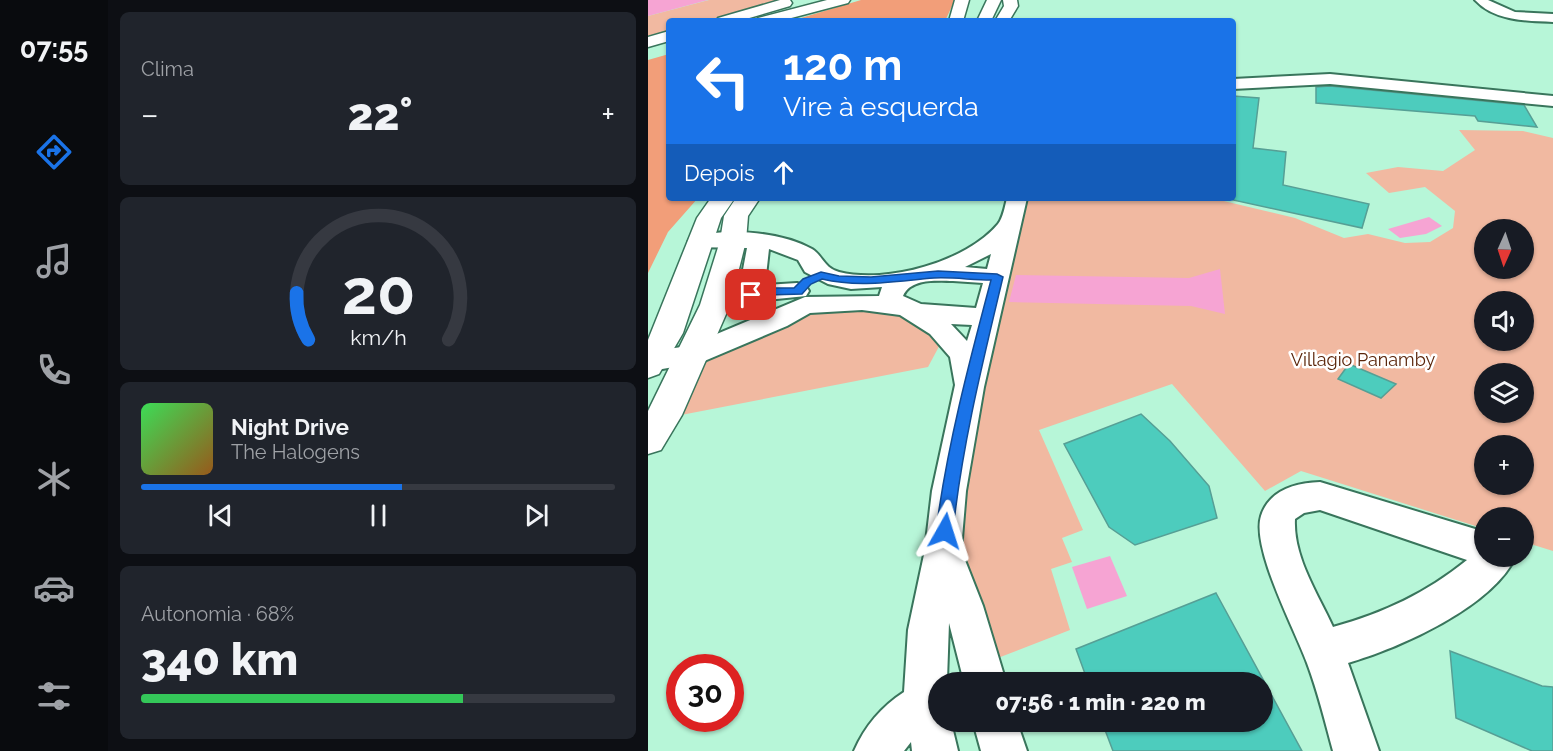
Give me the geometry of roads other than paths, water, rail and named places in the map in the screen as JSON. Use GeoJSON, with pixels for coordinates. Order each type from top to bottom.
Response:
{"type":"FeatureCollection","features":[{"type":"Feature","properties":{"kind":"main road"},"geometry":{"type":"LineString","coordinates":[[733,18],[794,0]]}},
{"type":"Feature","properties":{"kind":"main road"},"geometry":{"type":"LineString","coordinates":[[756,18],[819,0]]}},
{"type":"Feature","properties":{"kind":"main road"},"geometry":{"type":"LineString","coordinates":[[774,18],[843,0]]}},
{"type":"Feature","properties":{"kind":"main road"},"geometry":{"type":"LineString","coordinates":[[957,18],[962,0]]}},
{"type":"Feature","properties":{"kind":"main road"},"geometry":{"type":"LineString","coordinates":[[1004,18],[1011,6],[1010,0]]}},
{"type":"Feature","properties":{"kind":"main road"},"geometry":{"type":"LineString","coordinates":[[650,364],[668,333],[687,285],[699,242],[714,207],[720,201]]}},
{"type":"Feature","properties":{"kind":"main road"},"geometry":{"type":"LineString","coordinates":[[648,440],[664,415],[746,241],[736,216],[746,201]]}},
{"type":"Feature","properties":{"kind":"street"},"geometry":{"type":"LineString","coordinates":[[1481,0],[1494,10],[1510,14],[1553,18]]}},
{"type":"Feature","properties":{"kind":"street"},"geometry":{"type":"LineString","coordinates":[[1236,84],[1330,80],[1553,101]]}},
{"type":"Feature","properties":{"kind":"street"},"geometry":{"type":"LineString","coordinates":[[715,305],[751,295],[795,296],[866,292],[979,253],[1014,210]]}},
{"type":"Feature","properties":{"kind":"street"},"geometry":{"type":"LineString","coordinates":[[930,672],[928,630],[943,550],[949,491],[969,387],[1014,210]]}},
{"type":"Feature","properties":{"kind":"street"},"geometry":{"type":"LineString","coordinates":[[746,241],[751,295]]}},
{"type":"Feature","properties":{"kind":"street"},"geometry":{"type":"LineString","coordinates":[[699,242],[746,241],[799,251],[807,256],[816,272],[839,279],[939,328],[963,354],[969,387]]}},
{"type":"Feature","properties":{"kind":"street"},"geometry":{"type":"LineString","coordinates":[[650,364],[692,355],[778,320],[816,272]]}},
{"type":"Feature","properties":{"kind":"street"},"geometry":{"type":"LineString","coordinates":[[986,317],[903,309],[890,298],[892,287],[916,276],[997,277]]}},
{"type":"Feature","properties":{"kind":"street"},"geometry":{"type":"LineString","coordinates":[[1356,751],[1322,650],[1283,556],[1276,533],[1278,517],[1289,503],[1305,497],[1320,496],[1474,545]]}},
{"type":"Feature","properties":{"kind":"street"},"geometry":{"type":"LineString","coordinates":[[943,550],[964,606],[981,672]]}},
{"type":"Feature","properties":{"kind":"street"},"geometry":{"type":"LineString","coordinates":[[1322,650],[1390,629],[1437,604],[1486,567]]}},
{"type":"Feature","properties":{"kind":"street"},"geometry":{"type":"LineString","coordinates":[[877,751],[893,728],[928,703]]}},
{"type":"Feature","properties":{"kind":"street"},"geometry":{"type":"LineString","coordinates":[[934,732],[935,751]]}},
{"type":"Feature","properties":{"kind":"street"},"geometry":{"type":"LineString","coordinates":[[998,732],[1004,751]]}},
{"type":"Feature","properties":{"kind":"park label","name":"Villagio Panamby"},"geometry":{"type":"Point","coordinates":[1363,360]}}]}
